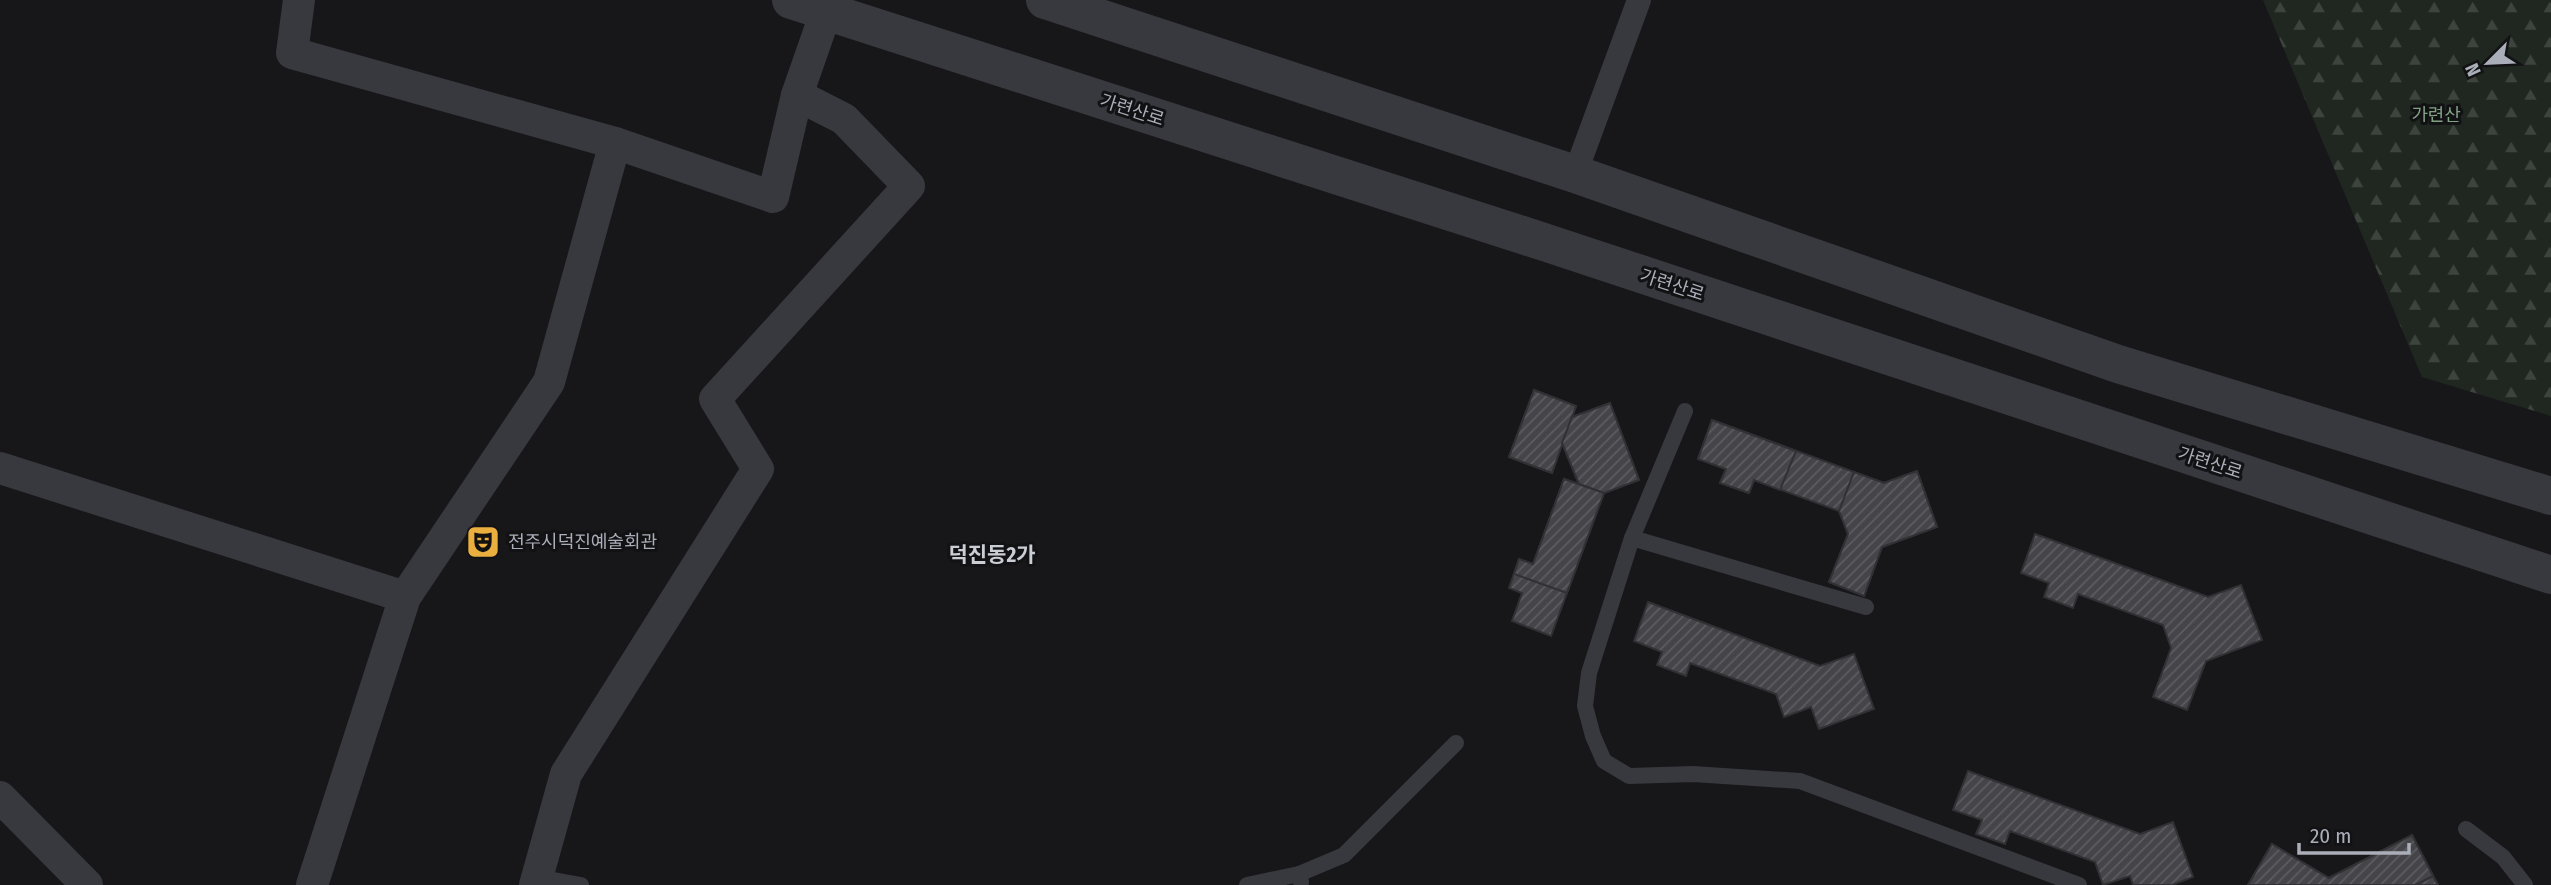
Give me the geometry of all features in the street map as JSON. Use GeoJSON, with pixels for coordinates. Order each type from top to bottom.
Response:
{"type":"FeatureCollection","features":[{"type":"Feature","properties":{"kind":"street"},"geometry":{"type":"LineString","coordinates":[[299,0],[292,52],[615,143],[773,197],[797,95],[808,6]]}},
{"type":"Feature","properties":{"kind":"street"},"geometry":{"type":"LineString","coordinates":[[1045,0],[1574,174],[2118,364],[2551,496]]}},
{"type":"Feature","properties":{"kind":"street"},"geometry":{"type":"LineString","coordinates":[[1574,174],[1639,0]]}},
{"type":"Feature","properties":{"kind":"street","name":"가련산로"},"geometry":{"type":"LineString","coordinates":[[808,6],[1544,242],[2551,575]]}},
{"type":"Feature","properties":{"kind":"street"},"geometry":{"type":"LineString","coordinates":[[536,881],[566,774],[758,469],[715,399],[909,186],[844,119],[797,95]]}},
{"type":"Feature","properties":{"kind":"street"},"geometry":{"type":"LineString","coordinates":[[312,885],[405,597],[549,382],[615,143]]}},
{"type":"Feature","properties":{"kind":"street"},"geometry":{"type":"LineString","coordinates":[[0,468],[405,597]]}},
{"type":"Feature","properties":{"kind":"street"},"geometry":{"type":"LineString","coordinates":[[0,797],[87,885]]}},
{"type":"Feature","properties":{"kind":"lane"},"geometry":{"type":"LineString","coordinates":[[1685,411],[1632,538],[1589,673],[1585,706],[1593,736],[1604,761],[1629,776],[1693,774],[1800,781],[2079,885]]}},
{"type":"Feature","properties":{"kind":"lane"},"geometry":{"type":"LineString","coordinates":[[1632,538],[1866,607]]}},
{"type":"Feature","properties":{"kind":"lane"},"geometry":{"type":"LineString","coordinates":[[1247,885],[1300,880],[1344,855],[1456,743]]}},
{"type":"Feature","properties":{"kind":"lane"},"geometry":{"type":"LineString","coordinates":[[2466,829],[2503,857],[2525,885]]}},
{"type":"Feature","properties":{"kind":"lane"},"geometry":{"type":"LineString","coordinates":[[536,881],[581,885]]}},
{"type":"Feature","properties":{"kind":"green space","name":"가련산"},"geometry":{"type":"Polygon","coordinates":[[[2263,0],[2551,0],[2551,416],[2422,377],[2263,0]]]}},
{"type":"Feature","properties":{"kind":"building"},"geometry":{"type":"Polygon","coordinates":[[[1534,390],[1576,406],[1572,417],[1610,403],[1639,480],[1604,493],[1551,636],[1512,621],[1522,593],[1509,588],[1519,559],[1533,564],[1564,479],[1579,484],[1562,443],[1552,473],[1509,457],[1534,390]]]}},
{"type":"Feature","properties":{"kind":"building"},"geometry":{"type":"Polygon","coordinates":[[[1534,390],[1576,406],[1552,473],[1509,457],[1534,390]]]}},
{"type":"Feature","properties":{"kind":"building"},"geometry":{"type":"Polygon","coordinates":[[[1610,403],[1639,480],[1604,493],[1579,484],[1562,443],[1572,417],[1610,403]]]}},
{"type":"Feature","properties":{"kind":"building"},"geometry":{"type":"Polygon","coordinates":[[[1712,420],[1884,483],[1917,471],[1937,527],[1882,547],[1864,596],[1829,582],[1848,534],[1839,511],[1754,480],[1749,493],[1720,483],[1726,469],[1698,459],[1712,420]]]}},
{"type":"Feature","properties":{"kind":"building"},"geometry":{"type":"Polygon","coordinates":[[[1712,420],[1796,451],[1780,490],[1754,480],[1749,493],[1720,483],[1726,469],[1698,459],[1712,420]]]}},
{"type":"Feature","properties":{"kind":"building"},"geometry":{"type":"Polygon","coordinates":[[[1917,471],[1937,527],[1882,547],[1864,596],[1829,582],[1848,534],[1839,511],[1854,472],[1884,483],[1917,471]]]}},
{"type":"Feature","properties":{"kind":"building"},"geometry":{"type":"Polygon","coordinates":[[[1564,479],[1604,493],[1567,593],[1514,574],[1519,559],[1533,564],[1564,479]]]}},
{"type":"Feature","properties":{"kind":"building"},"geometry":{"type":"Polygon","coordinates":[[[2035,534],[2208,597],[2241,585],[2262,640],[2206,661],[2187,710],[2153,697],[2171,648],[2163,625],[2078,594],[2073,608],[2044,597],[2049,583],[2021,573],[2035,534]]]}},
{"type":"Feature","properties":{"kind":"building"},"geometry":{"type":"Polygon","coordinates":[[[1648,602],[1820,666],[1854,654],[1874,709],[1819,729],[1811,707],[1784,717],[1776,694],[1690,663],[1686,676],[1657,665],[1662,652],[1634,641],[1648,602]]]}},
{"type":"Feature","properties":{"kind":"building"},"geometry":{"type":"Polygon","coordinates":[[[1968,771],[2140,834],[2173,822],[2193,877],[2172,885],[2133,885],[2130,876],[2103,885],[2095,862],[2010,831],[2005,844],[1976,834],[1982,820],[1953,810],[1968,771]]]}},
{"type":"Feature","properties":{"kind":"building"},"geometry":{"type":"Polygon","coordinates":[[[2412,835],[2438,885],[2248,885],[2272,844],[2329,878],[2412,835]]]}},
{"type":"Feature","properties":{"kind":"building"},"geometry":{"type":"Polygon","coordinates":[[[2412,835],[2433,876],[2416,885],[2248,885],[2272,844],[2329,878],[2412,835]]]}},
{"type":"Feature","properties":{"kind":"building"},"geometry":{"type":"Polygon","coordinates":[[[2433,876],[2438,885],[2416,885],[2433,876]]]}},
{"type":"Feature","properties":{"kind":"place","name":"전주시덕진예술회관"},"geometry":{"type":"Point","coordinates":[483,542]}},
{"type":"Feature","properties":{"kind":"district","name":"덕진동2가"},"geometry":{"type":"Point","coordinates":[992,555]}}]}
